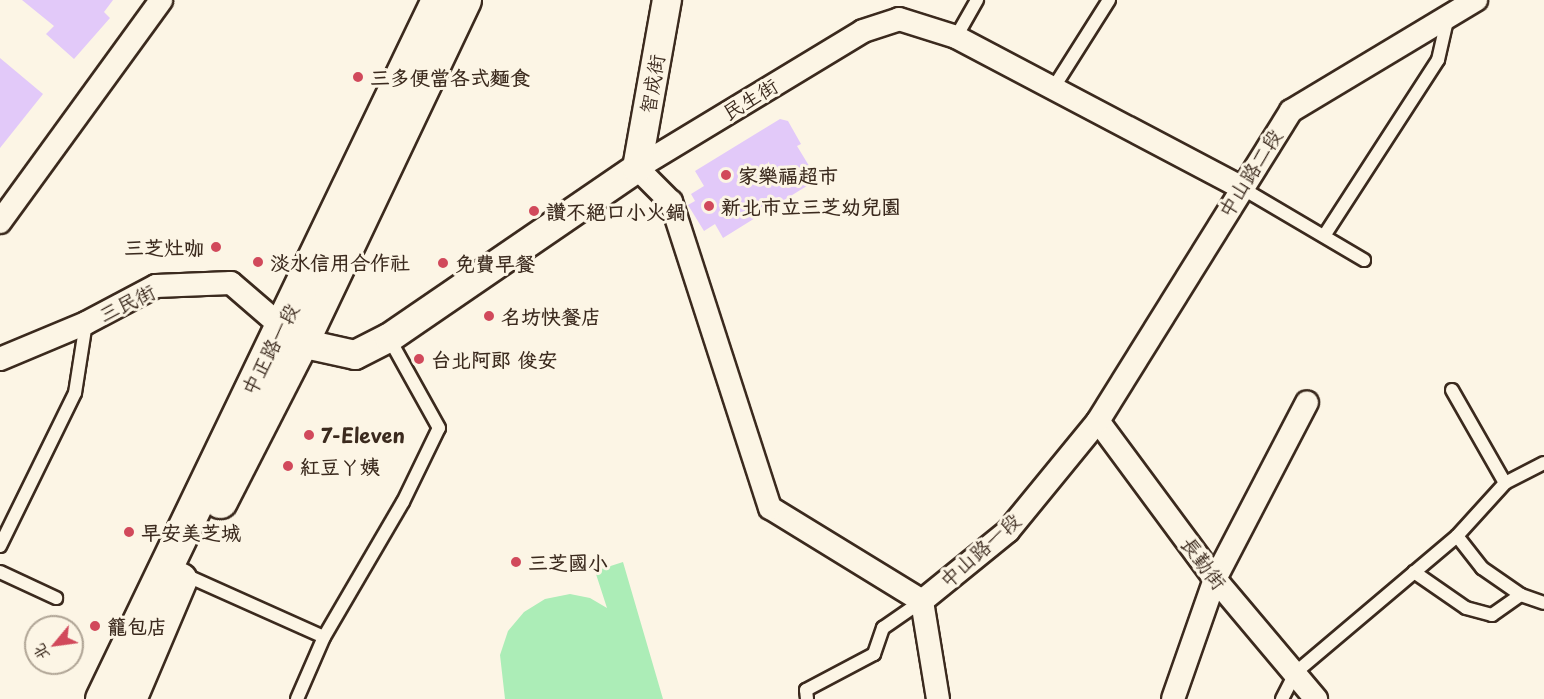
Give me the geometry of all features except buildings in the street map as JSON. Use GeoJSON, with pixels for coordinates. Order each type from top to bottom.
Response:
{"type":"FeatureCollection","features":[{"type":"Feature","properties":{"kind":"main road","name":"中正路一段"},"geometry":{"type":"LineString","coordinates":[[129,699],[182,574],[291,335],[438,0]]}},
{"type":"Feature","properties":{"kind":"main road","name":"中正路一段"},"geometry":{"type":"LineString","coordinates":[[102,699],[465,0]]}},
{"type":"Feature","properties":{"kind":"street"},"geometry":{"type":"LineString","coordinates":[[0,222],[161,0]]}},
{"type":"Feature","properties":{"kind":"street","name":"智成街"},"geometry":{"type":"LineString","coordinates":[[637,168],[668,0]]}},
{"type":"Feature","properties":{"kind":"street","name":"中山路二段"},"geometry":{"type":"LineString","coordinates":[[1098,421],[1240,188],[1291,111],[1476,0]]}},
{"type":"Feature","properties":{"kind":"street","name":"民生街"},"geometry":{"type":"LineString","coordinates":[[291,335],[355,355],[389,338],[637,168],[863,31],[899,19],[956,37],[1054,87],[1240,188]]}},
{"type":"Feature","properties":{"kind":"street"},"geometry":{"type":"LineString","coordinates":[[637,168],[671,202],[770,508],[922,601]]}},
{"type":"Feature","properties":{"kind":"street","name":"三民街"},"geometry":{"type":"LineString","coordinates":[[0,359],[86,323],[156,286],[231,283],[291,335]]}},
{"type":"Feature","properties":{"kind":"street"},"geometry":{"type":"LineString","coordinates":[[1173,699],[1215,579],[1307,402]]}},
{"type":"Feature","properties":{"kind":"street","name":"中山路一段"},"geometry":{"type":"LineString","coordinates":[[938,699],[922,601],[1008,531],[1098,421]]}},
{"type":"Feature","properties":{"kind":"street","name":"長勤街"},"geometry":{"type":"LineString","coordinates":[[1098,421],[1215,579],[1316,699]]}},
{"type":"Feature","properties":{"kind":"lane"},"geometry":{"type":"LineString","coordinates":[[956,37],[977,0]]}},
{"type":"Feature","properties":{"kind":"lane"},"geometry":{"type":"LineString","coordinates":[[1054,87],[1110,0]]}},
{"type":"Feature","properties":{"kind":"lane"},"geometry":{"type":"LineString","coordinates":[[1324,236],[1437,60],[1449,15]]}},
{"type":"Feature","properties":{"kind":"lane"},"geometry":{"type":"LineString","coordinates":[[1240,188],[1365,260]]}},
{"type":"Feature","properties":{"kind":"lane"},"geometry":{"type":"LineString","coordinates":[[0,546],[75,393],[86,323]]}},
{"type":"Feature","properties":{"kind":"lane"},"geometry":{"type":"LineString","coordinates":[[297,699],[324,636],[403,502],[439,428],[389,338]]}},
{"type":"Feature","properties":{"kind":"lane"},"geometry":{"type":"LineString","coordinates":[[1452,390],[1505,483]]}},
{"type":"Feature","properties":{"kind":"lane"},"geometry":{"type":"LineString","coordinates":[[1282,699],[1295,673],[1456,536],[1505,483],[1544,463]]}},
{"type":"Feature","properties":{"kind":"lane"},"geometry":{"type":"LineString","coordinates":[[1456,536],[1482,568],[1521,595],[1544,603]]}},
{"type":"Feature","properties":{"kind":"lane"},"geometry":{"type":"LineString","coordinates":[[0,572],[56,598]]}},
{"type":"Feature","properties":{"kind":"lane"},"geometry":{"type":"LineString","coordinates":[[1414,572],[1466,608],[1492,615],[1521,595]]}},
{"type":"Feature","properties":{"kind":"lane"},"geometry":{"type":"LineString","coordinates":[[182,574],[324,636]]}},
{"type":"Feature","properties":{"kind":"lane"},"geometry":{"type":"LineString","coordinates":[[807,699],[806,690],[874,654],[883,628],[922,601]]}},
{"type":"Feature","properties":{"kind":"green space"},"geometry":{"type":"Polygon","coordinates":[[[623,562],[663,699],[505,699],[500,655],[508,631],[524,612],[545,599],[570,594],[590,598],[607,608],[595,571],[623,562]]]}},
{"type":"Feature","properties":{"kind":"place","name":"三多便當各式麵食"},"geometry":{"type":"Point","coordinates":[358,77]}},
{"type":"Feature","properties":{"kind":"place","name":"家樂福超市"},"geometry":{"type":"Point","coordinates":[726,175]}},
{"type":"Feature","properties":{"kind":"place","name":"新北市立三芝幼兒園"},"geometry":{"type":"Point","coordinates":[709,206]}},
{"type":"Feature","properties":{"kind":"place","name":"讚不絕口小火鍋"},"geometry":{"type":"Point","coordinates":[534,211]}},
{"type":"Feature","properties":{"kind":"place","name":"三芝灶咖"},"geometry":{"type":"Point","coordinates":[216,247]}},
{"type":"Feature","properties":{"kind":"place","name":"淡水信用合作社"},"geometry":{"type":"Point","coordinates":[258,262]}},
{"type":"Feature","properties":{"kind":"place","name":"免費早餐"},"geometry":{"type":"Point","coordinates":[443,263]}},
{"type":"Feature","properties":{"kind":"place","name":"名坊快餐店"},"geometry":{"type":"Point","coordinates":[489,316]}},
{"type":"Feature","properties":{"kind":"place","name":"台北阿郎 俊安"},"geometry":{"type":"Point","coordinates":[419,359]}},
{"type":"Feature","properties":{"kind":"place","name":"7-Eleven"},"geometry":{"type":"Point","coordinates":[309,435]}},
{"type":"Feature","properties":{"kind":"place","name":"紅豆ㄚ姨"},"geometry":{"type":"Point","coordinates":[288,466]}},
{"type":"Feature","properties":{"kind":"place","name":"早安美芝城"},"geometry":{"type":"Point","coordinates":[129,532]}},
{"type":"Feature","properties":{"kind":"place","name":"三芝國小"},"geometry":{"type":"Point","coordinates":[516,562]}},
{"type":"Feature","properties":{"kind":"place","name":"籠包店"},"geometry":{"type":"Point","coordinates":[95,626]}}]}
